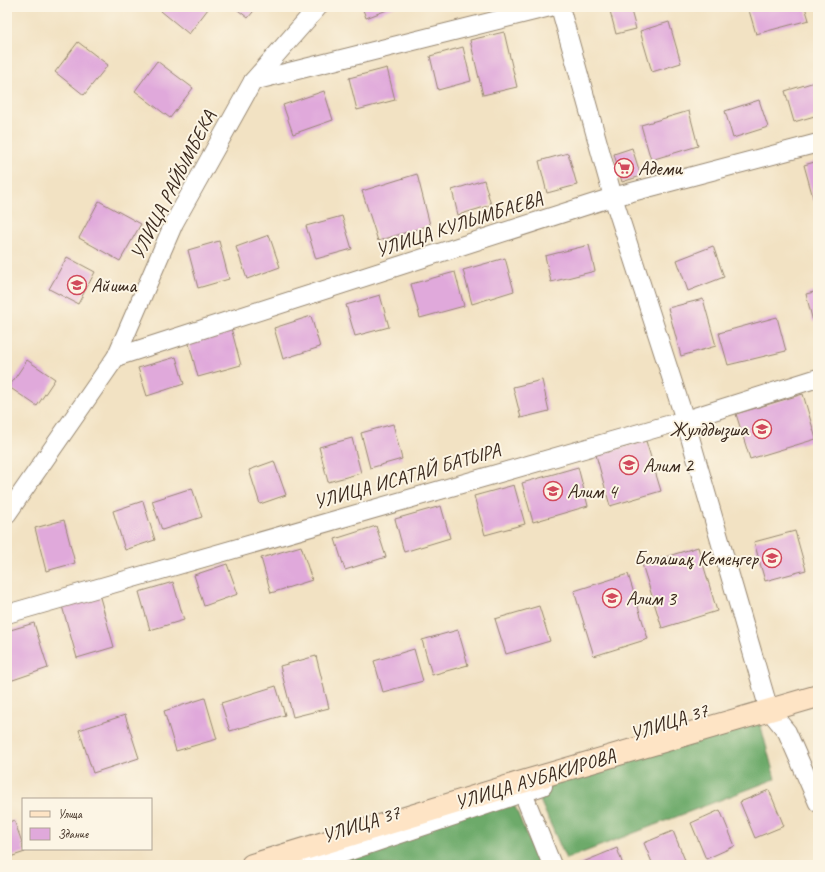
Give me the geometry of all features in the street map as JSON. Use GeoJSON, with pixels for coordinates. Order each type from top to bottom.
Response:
{"type":"FeatureCollection","features":[{"type":"Feature","properties":{"kind":"main road","name":"УЛИЦА АУБАКИРОВА"},"geometry":{"type":"LineString","coordinates":[[255,865],[518,784],[818,696]]}},
{"type":"Feature","properties":{"kind":"street","name":"УЛИЦА РАЙЫМБЕКА"},"geometry":{"type":"LineString","coordinates":[[7,514],[116,358],[174,223],[253,81],[318,7]]}},
{"type":"Feature","properties":{"kind":"street"},"geometry":{"type":"LineString","coordinates":[[253,81],[550,7]]}},
{"type":"Feature","properties":{"kind":"street"},"geometry":{"type":"LineString","coordinates":[[560,7],[613,197],[685,420],[769,710],[787,732],[818,803]]}},
{"type":"Feature","properties":{"kind":"street","name":"УЛИЦА КУЛЫМБАЕВА"},"geometry":{"type":"LineString","coordinates":[[116,358],[613,197],[818,143]]}},
{"type":"Feature","properties":{"kind":"street","name":"УЛИЦА ИСАТАЙ БАТЫРА"},"geometry":{"type":"LineString","coordinates":[[7,614],[685,420],[818,378]]}},
{"type":"Feature","properties":{"kind":"street","name":"УЛИЦА 37"},"geometry":{"type":"LineString","coordinates":[[308,865],[719,728],[818,705]]}},
{"type":"Feature","properties":{"kind":"street"},"geometry":{"type":"LineString","coordinates":[[518,784],[552,865]]}},
{"type":"Feature","properties":{"kind":"green space"},"geometry":{"type":"Polygon","coordinates":[[[759,719],[775,779],[566,859],[535,789],[759,719]]]}},
{"type":"Feature","properties":{"kind":"green space"},"geometry":{"type":"Polygon","coordinates":[[[511,797],[539,865],[308,865],[511,797]]]}},
{"type":"Feature","properties":{"kind":"building"},"geometry":{"type":"Polygon","coordinates":[[[164,7],[206,7],[208,9],[189,34],[161,11],[164,7]]]}},
{"type":"Feature","properties":{"kind":"building"},"geometry":{"type":"Polygon","coordinates":[[[234,7],[257,7],[248,18],[234,7]]]}},
{"type":"Feature","properties":{"kind":"building"},"geometry":{"type":"Polygon","coordinates":[[[362,7],[395,7],[366,18],[362,7]]]}},
{"type":"Feature","properties":{"kind":"building"},"geometry":{"type":"Polygon","coordinates":[[[609,7],[630,7],[636,29],[616,34],[609,7]]]}},
{"type":"Feature","properties":{"kind":"building"},"geometry":{"type":"Polygon","coordinates":[[[748,7],[805,7],[809,20],[756,34],[748,7]]]}},
{"type":"Feature","properties":{"kind":"building"},"geometry":{"type":"Polygon","coordinates":[[[669,22],[681,63],[652,72],[640,31],[669,22]]]}},
{"type":"Feature","properties":{"kind":"building"},"geometry":{"type":"Polygon","coordinates":[[[504,32],[517,87],[483,95],[470,40],[504,32]]]}},
{"type":"Feature","properties":{"kind":"building"},"geometry":{"type":"Polygon","coordinates":[[[78,42],[108,65],[84,95],[55,72],[78,42]]]}},
{"type":"Feature","properties":{"kind":"building"},"geometry":{"type":"Polygon","coordinates":[[[463,47],[471,81],[438,90],[430,56],[463,47]]]}},
{"type":"Feature","properties":{"kind":"building"},"geometry":{"type":"Polygon","coordinates":[[[157,61],[193,88],[170,118],[135,91],[157,61]]]}},
{"type":"Feature","properties":{"kind":"building"},"geometry":{"type":"Polygon","coordinates":[[[387,68],[395,100],[357,110],[349,78],[387,68]]]}},
{"type":"Feature","properties":{"kind":"building"},"geometry":{"type":"Polygon","coordinates":[[[818,81],[818,115],[794,122],[785,91],[818,81]]]}},
{"type":"Feature","properties":{"kind":"building"},"geometry":{"type":"Polygon","coordinates":[[[324,91],[333,120],[293,134],[283,105],[324,91]]]}},
{"type":"Feature","properties":{"kind":"building"},"geometry":{"type":"Polygon","coordinates":[[[759,100],[768,127],[733,138],[725,111],[759,100]]]}},
{"type":"Feature","properties":{"kind":"building"},"geometry":{"type":"Polygon","coordinates":[[[689,111],[698,146],[651,160],[641,125],[689,111]]]}},
{"type":"Feature","properties":{"kind":"building"},"geometry":{"type":"Polygon","coordinates":[[[632,148],[641,176],[622,182],[614,154],[632,148]]]}},
{"type":"Feature","properties":{"kind":"building"},"geometry":{"type":"Polygon","coordinates":[[[568,153],[577,185],[547,193],[539,161],[568,153]]]}},
{"type":"Feature","properties":{"kind":"building"},"geometry":{"type":"Polygon","coordinates":[[[818,161],[818,200],[814,201],[804,165],[818,161]]]}},
{"type":"Feature","properties":{"kind":"building"},"geometry":{"type":"Polygon","coordinates":[[[417,174],[430,225],[378,241],[362,191],[417,174]]]}},
{"type":"Feature","properties":{"kind":"building"},"geometry":{"type":"Polygon","coordinates":[[[484,180],[491,205],[458,215],[452,190],[484,180]]]}},
{"type":"Feature","properties":{"kind":"building"},"geometry":{"type":"Polygon","coordinates":[[[99,201],[141,224],[120,261],[79,238],[99,201]]]}},
{"type":"Feature","properties":{"kind":"building"},"geometry":{"type":"Polygon","coordinates":[[[342,216],[352,249],[316,259],[306,226],[342,216]]]}},
{"type":"Feature","properties":{"kind":"building"},"geometry":{"type":"Polygon","coordinates":[[[269,235],[280,267],[247,279],[236,247],[269,235]]]}},
{"type":"Feature","properties":{"kind":"building"},"geometry":{"type":"Polygon","coordinates":[[[219,241],[229,279],[198,288],[188,250],[219,241]]]}},
{"type":"Feature","properties":{"kind":"building"},"geometry":{"type":"Polygon","coordinates":[[[589,245],[595,271],[551,282],[545,256],[589,245]]]}},
{"type":"Feature","properties":{"kind":"building"},"geometry":{"type":"Polygon","coordinates":[[[713,246],[724,277],[688,291],[677,260],[713,246]]]}},
{"type":"Feature","properties":{"kind":"building"},"geometry":{"type":"Polygon","coordinates":[[[67,257],[95,272],[78,304],[49,289],[67,257]]]}},
{"type":"Feature","properties":{"kind":"building"},"geometry":{"type":"Polygon","coordinates":[[[505,258],[514,291],[472,304],[463,270],[505,258]]]}},
{"type":"Feature","properties":{"kind":"building"},"geometry":{"type":"Polygon","coordinates":[[[455,272],[464,306],[420,318],[411,284],[455,272]]]}},
{"type":"Feature","properties":{"kind":"building"},"geometry":{"type":"Polygon","coordinates":[[[818,291],[818,321],[813,322],[806,294],[818,291]]]}},
{"type":"Feature","properties":{"kind":"building"},"geometry":{"type":"Polygon","coordinates":[[[380,295],[389,327],[355,336],[346,305],[380,295]]]}},
{"type":"Feature","properties":{"kind":"building"},"geometry":{"type":"Polygon","coordinates":[[[703,299],[716,346],[681,356],[668,308],[703,299]]]}},
{"type":"Feature","properties":{"kind":"building"},"geometry":{"type":"Polygon","coordinates":[[[311,316],[320,347],[283,359],[274,328],[311,316]]]}},
{"type":"Feature","properties":{"kind":"building"},"geometry":{"type":"Polygon","coordinates":[[[777,317],[786,351],[728,365],[719,333],[777,317]]]}},
{"type":"Feature","properties":{"kind":"building"},"geometry":{"type":"Polygon","coordinates":[[[231,328],[241,365],[198,377],[188,340],[231,328]]]}},
{"type":"Feature","properties":{"kind":"building"},"geometry":{"type":"Polygon","coordinates":[[[176,357],[184,384],[147,396],[138,368],[176,357]]]}},
{"type":"Feature","properties":{"kind":"building"},"geometry":{"type":"Polygon","coordinates":[[[27,360],[55,379],[37,406],[9,387],[27,360]]]}},
{"type":"Feature","properties":{"kind":"building"},"geometry":{"type":"Polygon","coordinates":[[[542,380],[549,411],[521,418],[513,387],[542,380]]]}},
{"type":"Feature","properties":{"kind":"building"},"geometry":{"type":"Polygon","coordinates":[[[803,394],[816,439],[750,459],[736,414],[803,394]]]}},
{"type":"Feature","properties":{"kind":"building"},"geometry":{"type":"Polygon","coordinates":[[[393,424],[402,459],[370,468],[361,433],[393,424]]]}},
{"type":"Feature","properties":{"kind":"building"},"geometry":{"type":"Polygon","coordinates":[[[352,438],[361,473],[328,482],[319,447],[352,438]]]}},
{"type":"Feature","properties":{"kind":"building"},"geometry":{"type":"Polygon","coordinates":[[[646,441],[661,491],[610,506],[596,455],[646,441]]]}},
{"type":"Feature","properties":{"kind":"building"},"geometry":{"type":"Polygon","coordinates":[[[274,461],[286,495],[260,504],[249,470],[274,461]]]}},
{"type":"Feature","properties":{"kind":"building"},"geometry":{"type":"Polygon","coordinates":[[[578,467],[588,506],[533,522],[522,483],[578,467]]]}},
{"type":"Feature","properties":{"kind":"building"},"geometry":{"type":"Polygon","coordinates":[[[514,485],[525,524],[485,535],[474,496],[514,485]]]}},
{"type":"Feature","properties":{"kind":"building"},"geometry":{"type":"Polygon","coordinates":[[[192,488],[202,517],[162,530],[152,501],[192,488]]]}},
{"type":"Feature","properties":{"kind":"building"},"geometry":{"type":"Polygon","coordinates":[[[143,501],[155,540],[125,550],[113,511],[143,501]]]}},
{"type":"Feature","properties":{"kind":"building"},"geometry":{"type":"Polygon","coordinates":[[[441,506],[450,538],[404,552],[395,519],[441,506]]]}},
{"type":"Feature","properties":{"kind":"building"},"geometry":{"type":"Polygon","coordinates":[[[64,520],[75,563],[46,571],[35,528],[64,520]]]}},
{"type":"Feature","properties":{"kind":"building"},"geometry":{"type":"Polygon","coordinates":[[[376,526],[386,557],[345,570],[335,539],[376,526]]]}},
{"type":"Feature","properties":{"kind":"building"},"geometry":{"type":"Polygon","coordinates":[[[795,531],[806,570],[765,581],[754,542],[795,531]]]}},
{"type":"Feature","properties":{"kind":"building"},"geometry":{"type":"Polygon","coordinates":[[[301,546],[312,580],[271,593],[261,558],[301,546]]]}},
{"type":"Feature","properties":{"kind":"building"},"geometry":{"type":"Polygon","coordinates":[[[698,547],[717,611],[662,628],[642,564],[698,547]]]}},
{"type":"Feature","properties":{"kind":"building"},"geometry":{"type":"Polygon","coordinates":[[[227,564],[238,594],[204,606],[194,575],[227,564]]]}},
{"type":"Feature","properties":{"kind":"building"},"geometry":{"type":"Polygon","coordinates":[[[628,574],[648,639],[594,656],[574,591],[628,574]]]}},
{"type":"Feature","properties":{"kind":"building"},"geometry":{"type":"Polygon","coordinates":[[[173,582],[184,620],[150,630],[139,592],[173,582]]]}},
{"type":"Feature","properties":{"kind":"building"},"geometry":{"type":"Polygon","coordinates":[[[99,594],[114,647],[77,658],[62,606],[99,594]]]}},
{"type":"Feature","properties":{"kind":"building"},"geometry":{"type":"Polygon","coordinates":[[[539,606],[550,641],[506,654],[495,619],[539,606]]]}},
{"type":"Feature","properties":{"kind":"building"},"geometry":{"type":"Polygon","coordinates":[[[34,623],[48,668],[7,682],[7,631],[34,623]]]}},
{"type":"Feature","properties":{"kind":"building"},"geometry":{"type":"Polygon","coordinates":[[[458,630],[468,665],[432,675],[422,640],[458,630]]]}},
{"type":"Feature","properties":{"kind":"building"},"geometry":{"type":"Polygon","coordinates":[[[414,649],[423,681],[383,692],[374,661],[414,649]]]}},
{"type":"Feature","properties":{"kind":"building"},"geometry":{"type":"Polygon","coordinates":[[[316,656],[329,708],[293,717],[280,666],[316,656]]]}},
{"type":"Feature","properties":{"kind":"building"},"geometry":{"type":"Polygon","coordinates":[[[276,686],[285,715],[230,731],[221,703],[276,686]]]}},
{"type":"Feature","properties":{"kind":"building"},"geometry":{"type":"Polygon","coordinates":[[[205,698],[217,739],[176,751],[164,711],[205,698]]]}},
{"type":"Feature","properties":{"kind":"building"},"geometry":{"type":"Polygon","coordinates":[[[125,715],[139,758],[93,773],[79,730],[125,715]]]}},
{"type":"Feature","properties":{"kind":"building"},"geometry":{"type":"Polygon","coordinates":[[[769,790],[784,826],[755,838],[740,802],[769,790]]]}},
{"type":"Feature","properties":{"kind":"building"},"geometry":{"type":"Polygon","coordinates":[[[720,810],[735,846],[706,859],[691,823],[720,810]]]}},
{"type":"Feature","properties":{"kind":"building"},"geometry":{"type":"Polygon","coordinates":[[[14,820],[22,842],[22,850],[24,850],[25,852],[7,858],[7,823],[14,820]]]}},
{"type":"Feature","properties":{"kind":"building"},"geometry":{"type":"Polygon","coordinates":[[[673,831],[687,865],[653,865],[644,843],[673,831]]]}},
{"type":"Feature","properties":{"kind":"building"},"geometry":{"type":"Polygon","coordinates":[[[617,848],[623,865],[576,865],[617,848]]]}},
{"type":"Feature","properties":{"kind":"place","name":"Адеми"},"geometry":{"type":"Point","coordinates":[624,168]}},
{"type":"Feature","properties":{"kind":"place","name":"Айиша"},"geometry":{"type":"Point","coordinates":[77,285]}},
{"type":"Feature","properties":{"kind":"place","name":"Жулддызша"},"geometry":{"type":"Point","coordinates":[762,429]}},
{"type":"Feature","properties":{"kind":"place","name":"Алим 2"},"geometry":{"type":"Point","coordinates":[629,465]}},
{"type":"Feature","properties":{"kind":"place","name":"Алим 4"},"geometry":{"type":"Point","coordinates":[553,491]}},
{"type":"Feature","properties":{"kind":"place","name":"Болашақ Кемеңгер"},"geometry":{"type":"Point","coordinates":[772,558]}},
{"type":"Feature","properties":{"kind":"place","name":"Алим 3"},"geometry":{"type":"Point","coordinates":[612,598]}}]}
